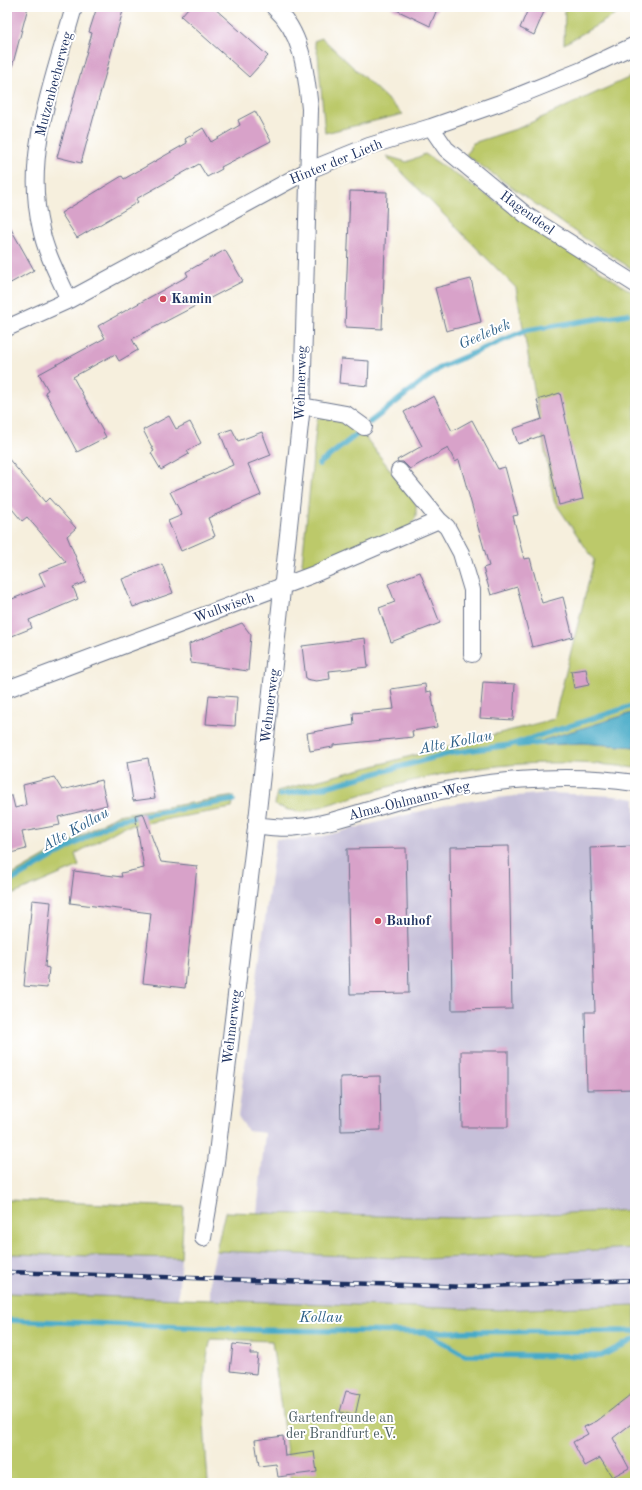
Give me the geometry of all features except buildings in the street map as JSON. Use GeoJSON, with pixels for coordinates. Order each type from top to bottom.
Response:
{"type":"FeatureCollection","features":[{"type":"Feature","properties":{"kind":"street","name":"Mutzenbecherweg"},"geometry":{"type":"LineString","coordinates":[[69,300],[41,230],[37,206],[36,178],[40,127],[74,7]]}},
{"type":"Feature","properties":{"kind":"street"},"geometry":{"type":"LineString","coordinates":[[274,7],[290,25],[299,44],[305,68],[310,109],[307,171]]}},
{"type":"Feature","properties":{"kind":"street","name":"Hinter der Lieth"},"geometry":{"type":"LineString","coordinates":[[7,328],[69,300],[307,171],[369,146],[431,127],[500,103],[565,78],[635,45]]}},
{"type":"Feature","properties":{"kind":"street","name":"Hagendeel"},"geometry":{"type":"LineString","coordinates":[[431,127],[446,149],[526,215],[635,284]]}},
{"type":"Feature","properties":{"kind":"street","name":"Wehmerweg"},"geometry":{"type":"LineString","coordinates":[[203,1238],[216,1162],[284,586],[302,406],[307,171]]}},
{"type":"Feature","properties":{"kind":"street"},"geometry":{"type":"LineString","coordinates":[[302,406],[346,414],[364,427]]}},
{"type":"Feature","properties":{"kind":"street"},"geometry":{"type":"LineString","coordinates":[[399,471],[439,520],[447,527],[461,553],[472,590],[472,654]]}},
{"type":"Feature","properties":{"kind":"street","name":"Wullwisch"},"geometry":{"type":"LineString","coordinates":[[7,688],[284,586],[439,520]]}},
{"type":"Feature","properties":{"kind":"street","name":"Alma-Ohlmann-Weg"},"geometry":{"type":"LineString","coordinates":[[256,825],[297,828],[317,824],[409,798],[482,784],[549,779],[616,780],[635,783]]}},
{"type":"Feature","properties":{"kind":"shaded area"},"geometry":{"type":"Polygon","coordinates":[[[549,793],[615,796],[635,799],[635,1210],[456,1218],[257,1213],[265,1133],[248,1131],[238,1116],[276,839],[290,840],[320,837],[445,805],[484,799],[549,793]]]}},
{"type":"Feature","properties":{"kind":"shaded area"},"geometry":{"type":"Polygon","coordinates":[[[635,1248],[635,1305],[499,1310],[210,1300],[210,1277],[216,1251],[424,1259],[635,1248]]]}},
{"type":"Feature","properties":{"kind":"shaded area"},"geometry":{"type":"Polygon","coordinates":[[[7,1254],[181,1258],[178,1299],[7,1293],[7,1254]]]}},
{"type":"Feature","properties":{"kind":"green space"},"geometry":{"type":"Polygon","coordinates":[[[565,7],[629,7],[564,44],[565,7]]]}},
{"type":"Feature","properties":{"kind":"green space"},"geometry":{"type":"Polygon","coordinates":[[[322,38],[403,114],[325,133],[318,55],[314,41],[322,38]]]}},
{"type":"Feature","properties":{"kind":"green space"},"geometry":{"type":"Polygon","coordinates":[[[635,75],[635,271],[578,234],[466,155],[473,143],[519,128],[635,75]]]}},
{"type":"Feature","properties":{"kind":"green space"},"geometry":{"type":"Polygon","coordinates":[[[425,154],[635,294],[635,712],[542,742],[547,745],[582,743],[635,747],[635,768],[586,763],[536,763],[487,767],[438,775],[404,783],[303,812],[288,810],[275,805],[277,791],[554,719],[594,560],[554,501],[516,288],[386,156],[407,162],[425,154]]]}},
{"type":"Feature","properties":{"kind":"green space"},"geometry":{"type":"Polygon","coordinates":[[[322,417],[346,421],[363,434],[416,504],[416,517],[411,526],[312,567],[305,567],[302,563],[317,419],[322,417]]]}},
{"type":"Feature","properties":{"kind":"green space"},"geometry":{"type":"Polygon","coordinates":[[[234,796],[232,808],[123,827],[75,854],[79,866],[7,897],[7,878],[117,815],[234,796]]]}},
{"type":"Feature","properties":{"kind":"green space"},"geometry":{"type":"Polygon","coordinates":[[[7,1200],[184,1207],[181,1258],[7,1254],[7,1200]]]}},
{"type":"Feature","properties":{"kind":"green space"},"geometry":{"type":"Polygon","coordinates":[[[635,1210],[635,1248],[424,1259],[216,1251],[225,1212],[456,1218],[635,1210]]]}},
{"type":"Feature","properties":{"kind":"green space","name":"Gartenfreunde an der Brandfurt e.V."},"geometry":{"type":"Polygon","coordinates":[[[7,1293],[499,1310],[635,1305],[635,1483],[291,1483],[272,1341],[211,1339],[207,1356],[204,1392],[204,1429],[208,1483],[7,1483],[7,1293]]]}},
{"type":"Feature","properties":{"kind":"water"},"geometry":{"type":"Polygon","coordinates":[[[635,712],[635,747],[582,743],[542,744],[543,740],[635,712]]]}},
{"type":"Feature","properties":{"kind":"waterway","name":"Geelebek"},"geometry":{"type":"LineString","coordinates":[[370,422],[441,367],[527,330],[628,314]]}},
{"type":"Feature","properties":{"kind":"waterway","name":"Geelebek"},"geometry":{"type":"LineString","coordinates":[[319,464],[356,435]]}},
{"type":"Feature","properties":{"kind":"waterway","name":"Alte Kollau"},"geometry":{"type":"LineString","coordinates":[[280,795],[329,786],[451,753],[510,745],[635,705]]}},
{"type":"Feature","properties":{"kind":"waterway"},"geometry":{"type":"LineString","coordinates":[[518,745],[541,743]]}},
{"type":"Feature","properties":{"kind":"waterway","name":"Alte Kollau"},"geometry":{"type":"LineString","coordinates":[[7,883],[116,820],[233,800]]}},
{"type":"Feature","properties":{"kind":"waterway","name":"Kollau"},"geometry":{"type":"LineString","coordinates":[[7,1320],[261,1330],[426,1332],[635,1331]]}},
{"type":"Feature","properties":{"kind":"waterway"},"geometry":{"type":"LineString","coordinates":[[427,1333],[465,1355],[601,1356],[635,1339]]}},
{"type":"Feature","properties":{"kind":"railway"},"geometry":{"type":"LineString","coordinates":[[7,1272],[467,1287],[635,1280]]}},
{"type":"Feature","properties":{"kind":"place","name":"Kamin"},"geometry":{"type":"Point","coordinates":[163,299]}},
{"type":"Feature","properties":{"kind":"place","name":"Bauhof"},"geometry":{"type":"Point","coordinates":[378,921]}}]}
